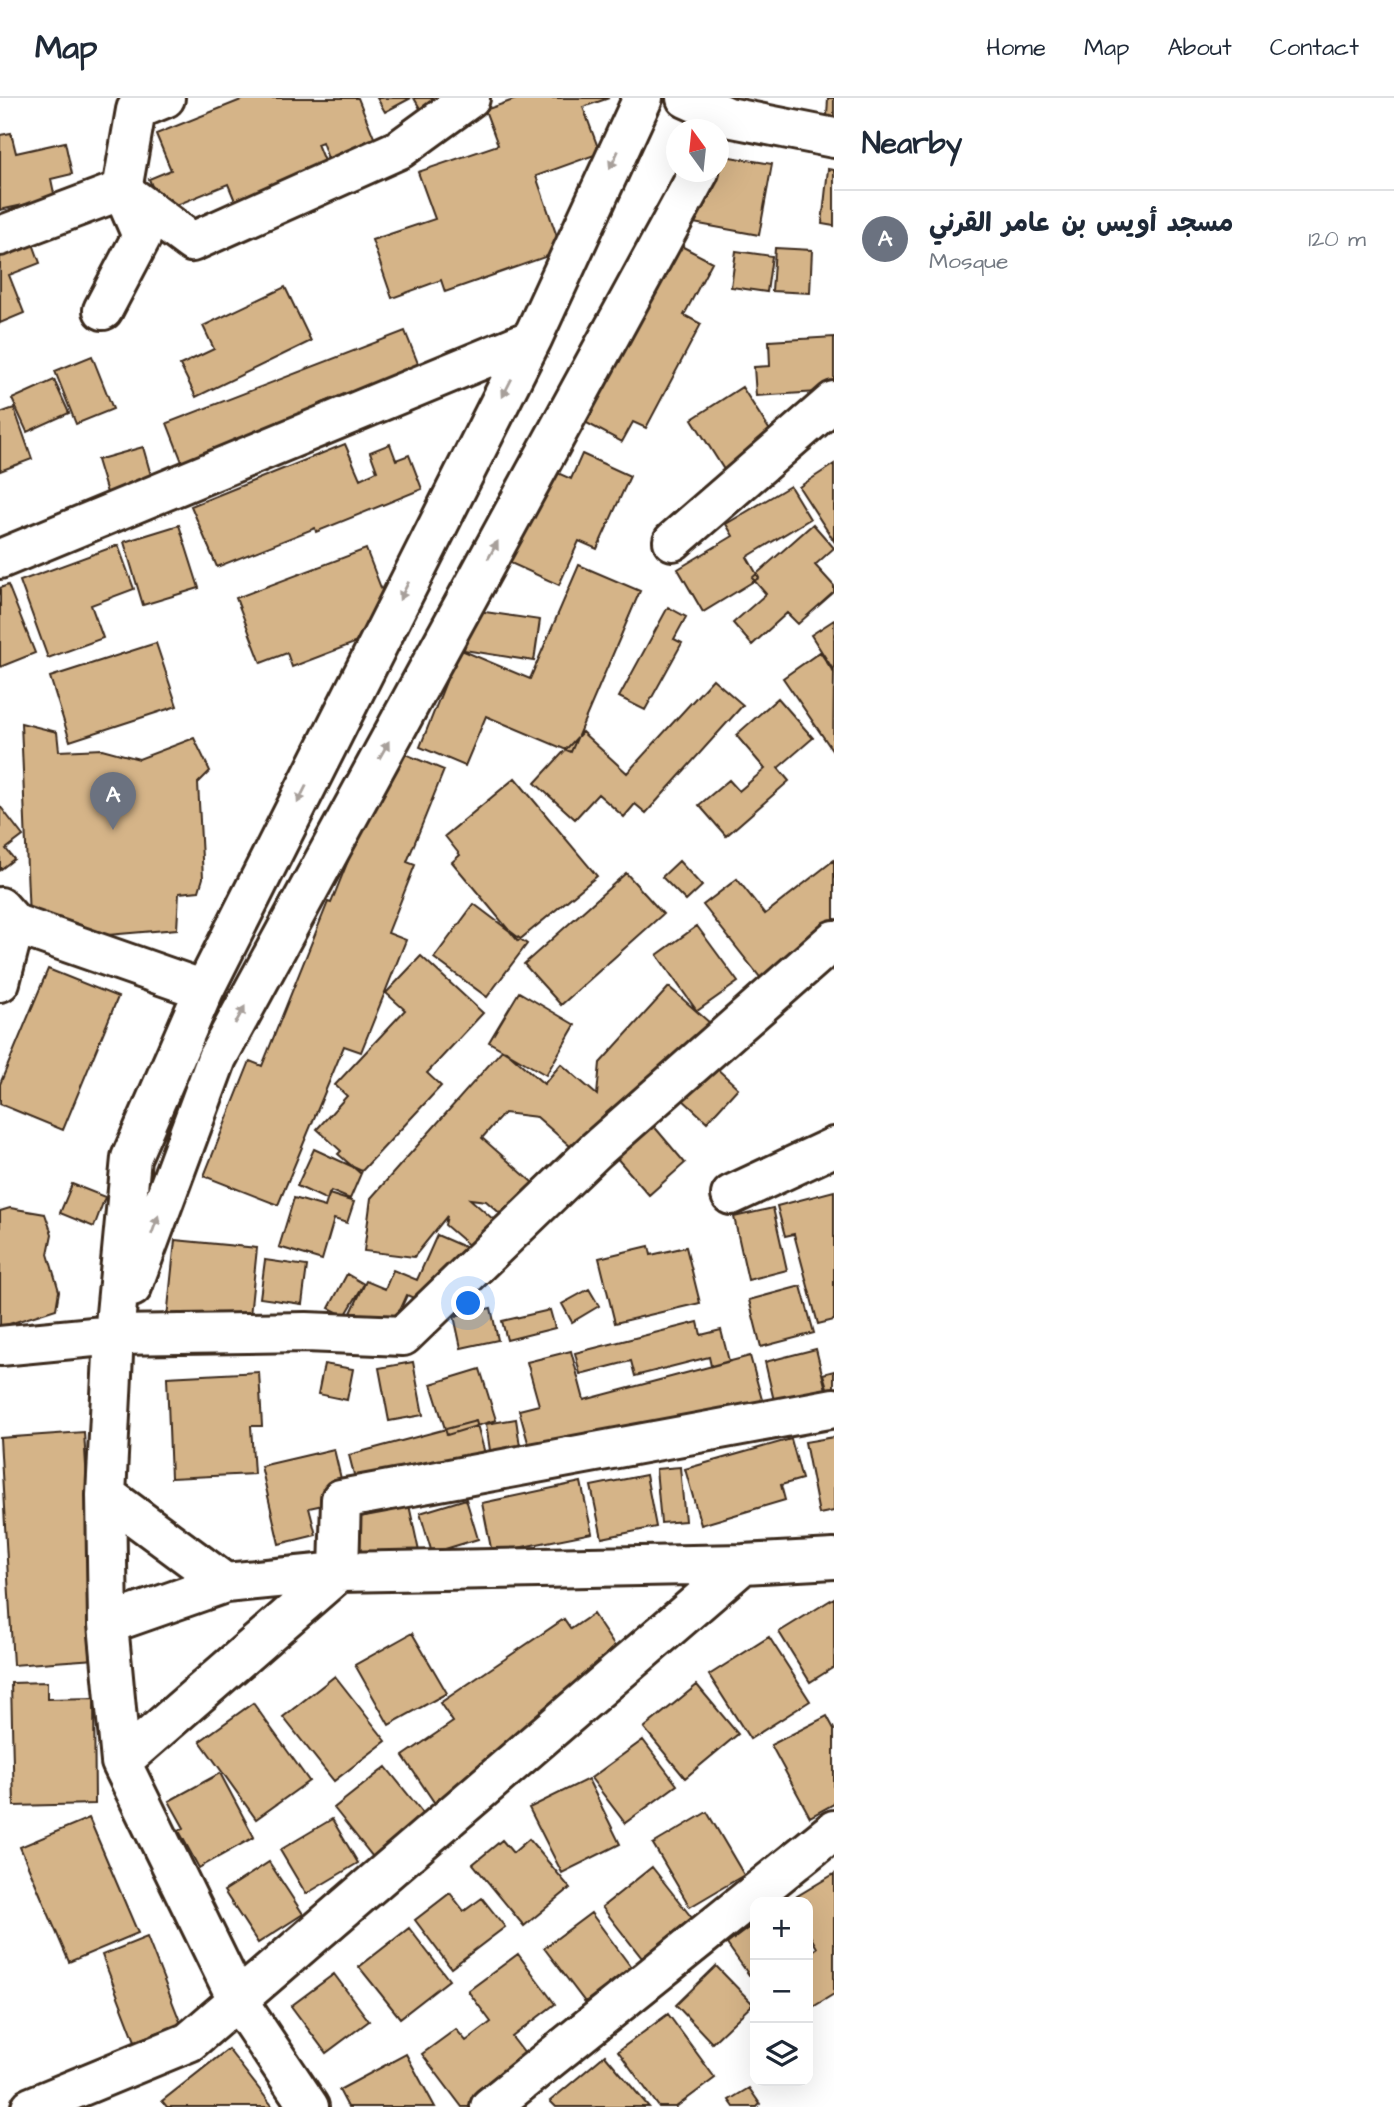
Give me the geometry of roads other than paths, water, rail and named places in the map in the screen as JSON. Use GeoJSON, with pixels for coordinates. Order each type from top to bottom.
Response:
{"type":"FeatureCollection","features":[{"type":"Feature","properties":{"kind":"street"},"geometry":{"type":"LineString","coordinates":[[103,310],[142,236],[122,190],[136,110],[165,98]]}},
{"type":"Feature","properties":{"kind":"street"},"geometry":{"type":"LineString","coordinates":[[122,190],[192,242],[400,149],[470,98]]}},
{"type":"Feature","properties":{"kind":"street"},"geometry":{"type":"LineString","coordinates":[[309,2107],[238,2001],[121,1762],[108,1624],[106,1495],[114,1335],[131,1158],[204,990],[531,339],[643,98]]}},
{"type":"Feature","properties":{"kind":"street"},"geometry":{"type":"LineString","coordinates":[[686,98],[726,117],[834,138]]}},
{"type":"Feature","properties":{"kind":"street"},"geometry":{"type":"LineString","coordinates":[[114,1335],[216,1058],[694,182]]}},
{"type":"Feature","properties":{"kind":"street"},"geometry":{"type":"LineString","coordinates":[[0,236],[122,190]]}},
{"type":"Feature","properties":{"kind":"street"},"geometry":{"type":"LineString","coordinates":[[0,559],[531,339]]}},
{"type":"Feature","properties":{"kind":"street"},"geometry":{"type":"LineString","coordinates":[[673,541],[834,401]]}},
{"type":"Feature","properties":{"kind":"street"},"geometry":{"type":"LineString","coordinates":[[0,982],[7,916],[204,990]]}},
{"type":"Feature","properties":{"kind":"street"},"geometry":{"type":"LineString","coordinates":[[0,1346],[114,1335],[306,1332],[403,1336],[596,1150],[834,940]]}},
{"type":"Feature","properties":{"kind":"street"},"geometry":{"type":"LineString","coordinates":[[732,1195],[834,1148]]}},
{"type":"Feature","properties":{"kind":"street"},"geometry":{"type":"LineString","coordinates":[[121,1762],[339,1572],[341,1499],[834,1408]]}},
{"type":"Feature","properties":{"kind":"street"},"geometry":{"type":"LineString","coordinates":[[106,1495],[225,1583]]}},
{"type":"Feature","properties":{"kind":"street"},"geometry":{"type":"LineString","coordinates":[[108,1624],[225,1583],[339,1572],[834,1559]]}},
{"type":"Feature","properties":{"kind":"street"},"geometry":{"type":"LineString","coordinates":[[31,2107],[189,2042],[743,1563]]}},
{"type":"Feature","properties":{"kind":"street"},"geometry":{"type":"LineString","coordinates":[[490,2107],[834,1830]]}},
{"type":"Feature","properties":{"kind":"place","name":"مسجد أويس بن عامر القرني"},"geometry":{"type":"Point","coordinates":[113,830]}}]}
